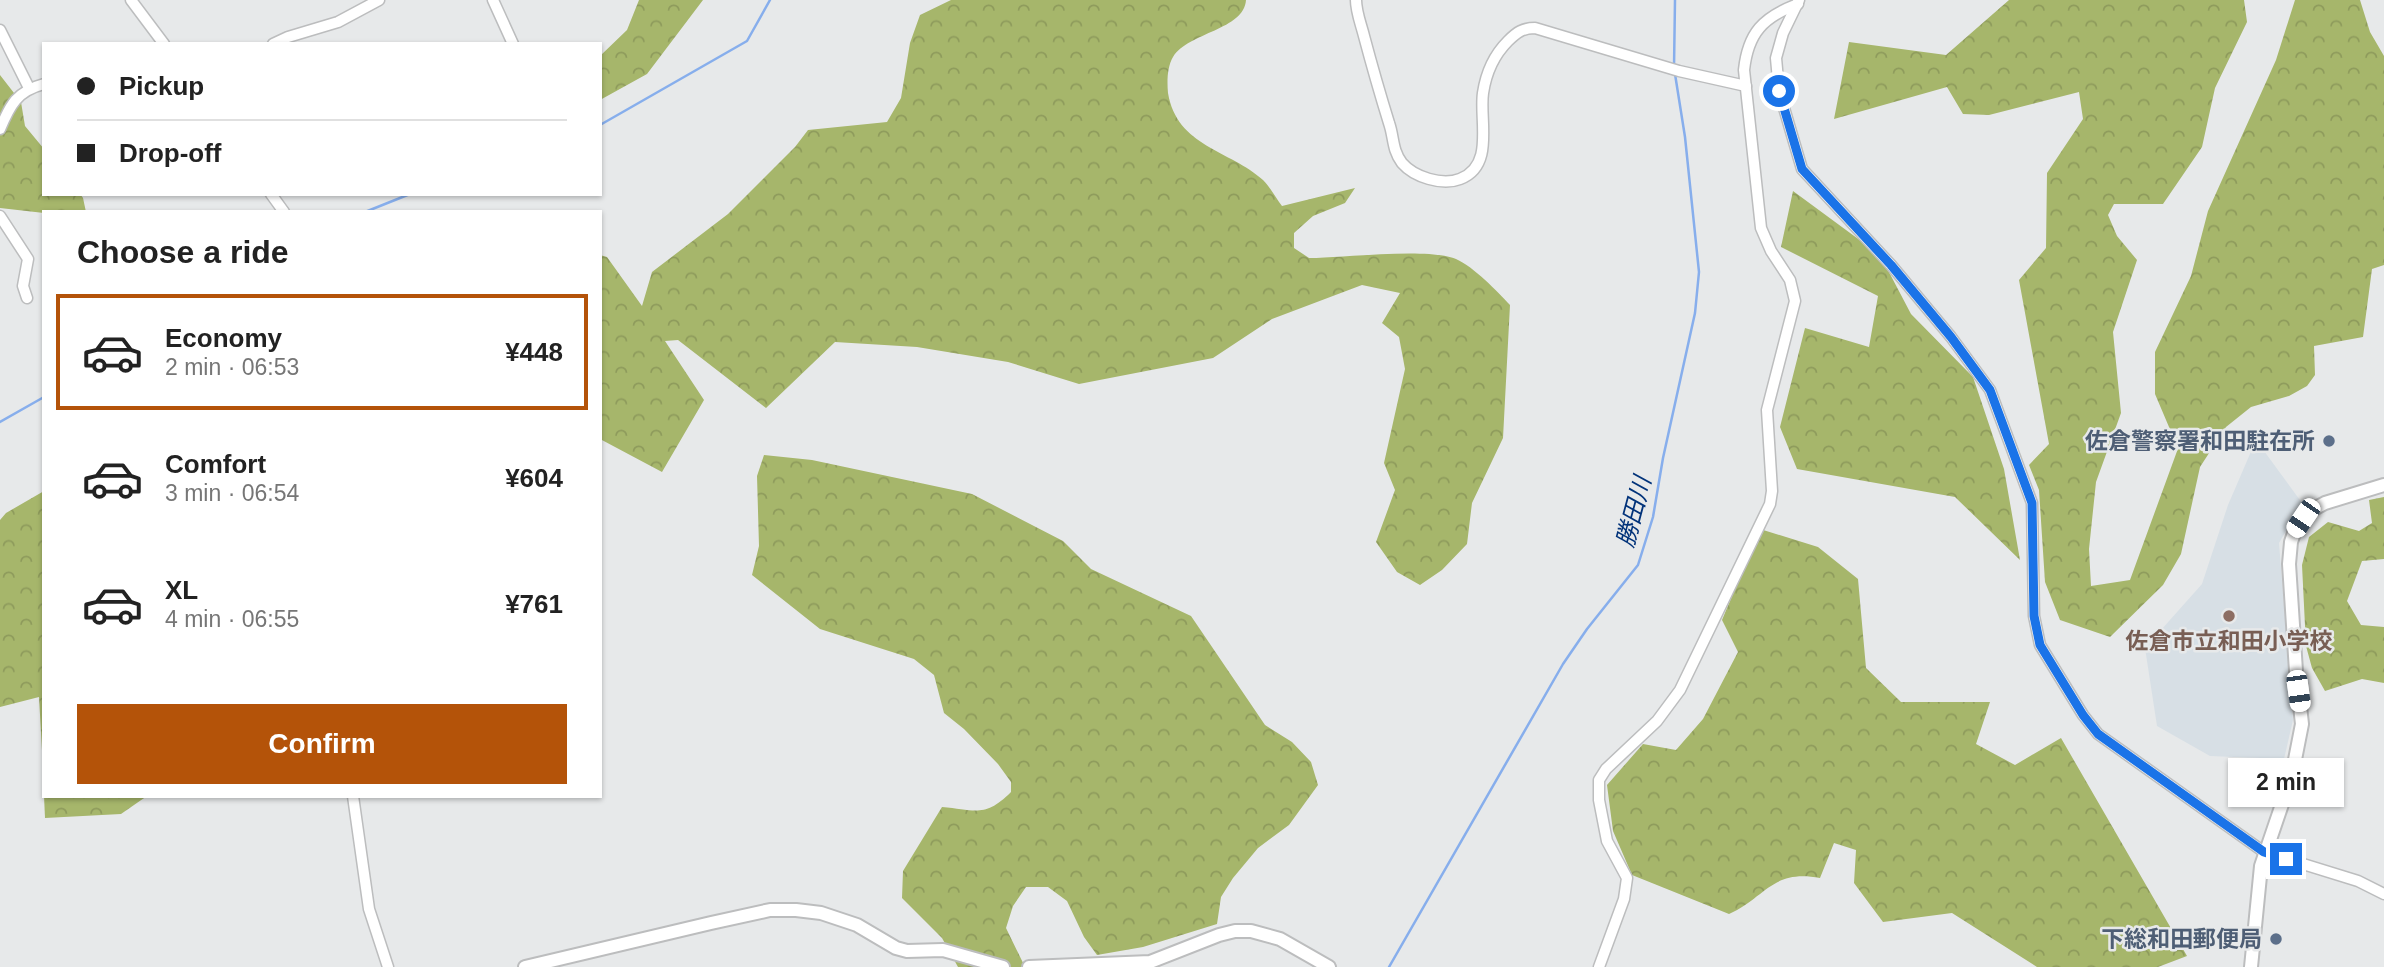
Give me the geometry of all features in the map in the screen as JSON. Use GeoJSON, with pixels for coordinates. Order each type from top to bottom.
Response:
{"type":"FeatureCollection","features":[{"type":"Feature","properties":{"kind":"street"},"geometry":{"type":"LineString","coordinates":[[131,0],[162,42]]}},
{"type":"Feature","properties":{"kind":"street"},"geometry":{"type":"LineString","coordinates":[[277,42],[338,22],[379,0]]}},
{"type":"Feature","properties":{"kind":"street"},"geometry":{"type":"LineString","coordinates":[[493,0],[512,42]]}},
{"type":"Feature","properties":{"kind":"street"},"geometry":{"type":"LineString","coordinates":[[1356,0],[1378,93],[1390,125],[1394,151],[1404,164],[1417,174],[1445,182],[1461,179],[1472,172],[1482,154],[1483,92],[1491,65],[1501,49],[1524,28],[1535,28],[1679,71],[1746,86]]}},
{"type":"Feature","properties":{"kind":"street"},"geometry":{"type":"LineString","coordinates":[[1600,967],[1624,899],[1627,878],[1607,841],[1599,800],[1599,780],[1606,769],[1657,721],[1681,690],[1770,504],[1772,491],[1767,410],[1795,301],[1790,280],[1771,251],[1761,228],[1746,86],[1746,53],[1753,36],[1763,23],[1778,11],[1799,2]]}},
{"type":"Feature","properties":{"kind":"street"},"geometry":{"type":"LineString","coordinates":[[1799,2],[1783,33],[1776,58],[1779,91],[1802,169],[1891,265],[1951,337],[1990,390],[2032,503],[2034,616],[2040,645],[2083,715],[2098,734],[2264,852],[2358,881],[2384,894]]}},
{"type":"Feature","properties":{"kind":"street"},"geometry":{"type":"LineString","coordinates":[[0,30],[29,88]]}},
{"type":"Feature","properties":{"kind":"street"},"geometry":{"type":"LineString","coordinates":[[0,129],[20,94],[42,85]]}},
{"type":"Feature","properties":{"kind":"street"},"geometry":{"type":"LineString","coordinates":[[0,216],[28,259],[23,286],[27,298]]}},
{"type":"Feature","properties":{"kind":"street"},"geometry":{"type":"LineString","coordinates":[[2251,967],[2261,866],[2292,775],[2302,724],[2289,564],[2291,542],[2303,518],[2312,510],[2325,503],[2384,485]]}},
{"type":"Feature","properties":{"kind":"street"},"geometry":{"type":"LineString","coordinates":[[353,798],[369,909],[388,967]]}},
{"type":"Feature","properties":{"kind":"street"},"geometry":{"type":"LineString","coordinates":[[525,967],[756,913],[796,910],[821,913],[856,925],[906,951],[943,950],[1003,967]]}},
{"type":"Feature","properties":{"kind":"street"},"geometry":{"type":"LineString","coordinates":[[1029,967],[1150,962],[1219,935],[1251,930],[1280,939],[1329,967]]}},
{"type":"Feature","properties":{"kind":"shaded area","name":"佐倉市立和田小学校"},"geometry":{"type":"Polygon","coordinates":[[[2256,440],[2302,503],[2279,543],[2293,720],[2284,759],[2210,756],[2157,726],[2145,648],[2202,584],[2228,505],[2256,440]]]}},
{"type":"Feature","properties":{"kind":"green space"},"geometry":{"type":"Polygon","coordinates":[[[639,0],[703,0],[647,74],[602,99],[602,54],[627,30],[639,0]]]}},
{"type":"Feature","properties":{"kind":"green space"},"geometry":{"type":"Polygon","coordinates":[[[951,0],[1246,0],[1243,10],[1236,18],[1191,42],[1173,57],[1169,70],[1168,93],[1173,111],[1182,125],[1206,146],[1263,180],[1282,206],[1355,188],[1345,203],[1313,216],[1294,233],[1294,248],[1309,258],[1406,253],[1456,259],[1485,280],[1510,305],[1503,438],[1472,503],[1467,544],[1442,570],[1420,585],[1397,572],[1376,542],[1395,490],[1384,463],[1405,369],[1399,337],[1382,323],[1400,293],[1362,285],[1272,319],[1213,358],[1079,384],[1008,362],[917,347],[835,342],[766,408],[678,340],[665,341],[704,400],[662,472],[602,440],[602,256],[607,257],[642,306],[652,272],[728,214],[795,147],[808,130],[887,122],[901,98],[910,43],[920,15],[951,0]]]}},
{"type":"Feature","properties":{"kind":"green space"},"geometry":{"type":"Polygon","coordinates":[[[2009,0],[2244,0],[2247,22],[2215,88],[2202,147],[2163,204],[2114,204],[2108,215],[2117,236],[2137,260],[2113,332],[2121,413],[2096,482],[2089,549],[2091,586],[2130,580],[2180,443],[2169,427],[2155,394],[2155,352],[2191,276],[2208,211],[2276,60],[2295,0],[2360,0],[2370,32],[2384,56],[2384,265],[2372,269],[2363,337],[2314,346],[2315,375],[2307,386],[2289,396],[2251,407],[2226,427],[2200,467],[2181,554],[2163,585],[2110,637],[2060,620],[2045,582],[2039,490],[2029,465],[2049,444],[2019,280],[2046,248],[2047,173],[2083,119],[2079,92],[1989,115],[1963,114],[1947,87],[1834,119],[1849,42],[1946,55],[2009,0]]]}},
{"type":"Feature","properties":{"kind":"green space"},"geometry":{"type":"Polygon","coordinates":[[[0,75],[21,102],[25,126],[42,147],[42,196],[82,196],[86,210],[42,210],[42,213],[0,208],[0,75]]]}},
{"type":"Feature","properties":{"kind":"green space"},"geometry":{"type":"Polygon","coordinates":[[[1793,191],[1880,255],[1911,314],[1973,377],[2004,469],[2020,560],[1955,497],[1797,469],[1780,427],[1805,328],[1869,347],[1878,296],[1781,247],[1793,191]]]}},
{"type":"Feature","properties":{"kind":"green space"},"geometry":{"type":"Polygon","coordinates":[[[764,455],[812,460],[972,494],[1063,541],[1091,569],[1191,616],[1265,725],[1292,742],[1311,762],[1318,785],[1289,825],[1258,848],[1233,878],[1221,897],[1217,924],[1143,947],[1097,955],[1084,937],[1067,901],[1048,887],[1026,887],[1013,906],[1006,928],[1025,967],[958,967],[942,938],[902,898],[903,871],[942,807],[987,809],[1011,792],[1011,782],[998,764],[964,729],[944,713],[934,675],[914,659],[820,629],[752,575],[759,546],[757,476],[764,455]]]}},
{"type":"Feature","properties":{"kind":"green space"},"geometry":{"type":"Polygon","coordinates":[[[42,492],[42,750],[39,697],[0,707],[0,520],[6,513],[42,492]]]}},
{"type":"Feature","properties":{"kind":"green space"},"geometry":{"type":"Polygon","coordinates":[[[2384,497],[2384,559],[2362,561],[2347,601],[2361,625],[2384,627],[2384,683],[2362,679],[2325,691],[2312,668],[2306,646],[2302,565],[2309,537],[2328,522],[2359,531],[2372,523],[2369,500],[2384,497]]]}},
{"type":"Feature","properties":{"kind":"green space"},"geometry":{"type":"Polygon","coordinates":[[[1760,529],[1818,547],[1858,579],[1866,668],[1901,702],[1990,702],[1976,744],[2015,765],[2061,738],[2187,956],[2158,967],[2037,967],[1952,913],[1883,922],[1854,883],[1856,850],[1834,843],[1820,878],[1804,876],[1780,881],[1729,914],[1632,875],[1613,831],[1607,785],[1643,744],[1676,750],[1703,719],[1738,652],[1722,620],[1760,529]]]}},
{"type":"Feature","properties":{"kind":"green space"},"geometry":{"type":"Polygon","coordinates":[[[44,798],[144,798],[121,814],[45,818],[44,798]]]}},
{"type":"Feature","properties":{"kind":"waterway"},"geometry":{"type":"LineString","coordinates":[[602,124],[747,41],[770,0]]}},
{"type":"Feature","properties":{"kind":"waterway","name":"勝田川"},"geometry":{"type":"LineString","coordinates":[[1674,68],[1675,0]]}},
{"type":"Feature","properties":{"kind":"waterway","name":"勝田川"},"geometry":{"type":"LineString","coordinates":[[1389,967],[1563,664],[1638,565],[1653,517],[1663,458],[1695,313],[1699,272],[1685,137],[1675,74]]}},
{"type":"Feature","properties":{"kind":"waterway"},"geometry":{"type":"LineString","coordinates":[[370,210],[405,196]]}},
{"type":"Feature","properties":{"kind":"waterway"},"geometry":{"type":"LineString","coordinates":[[0,422],[42,398]]}},
{"type":"Feature","properties":{"kind":"place","name":"佐倉警察署和田駐在所"},"geometry":{"type":"Point","coordinates":[2329,441]}},
{"type":"Feature","properties":{"kind":"place","name":"佐倉市立和田小学校"},"geometry":{"type":"Point","coordinates":[2229,616]}},
{"type":"Feature","properties":{"kind":"place","name":"下総和田郵便局"},"geometry":{"type":"Point","coordinates":[2276,939]}},
{"type":"Feature","properties":{"kind":"route"},"geometry":{"type":"LineString","coordinates":[[1779,91],[1802,169],[1891,265],[1951,337],[1990,390],[2032,503],[2034,616],[2040,645],[2083,715],[2098,734],[2264,852],[2286,859]]}}]}
